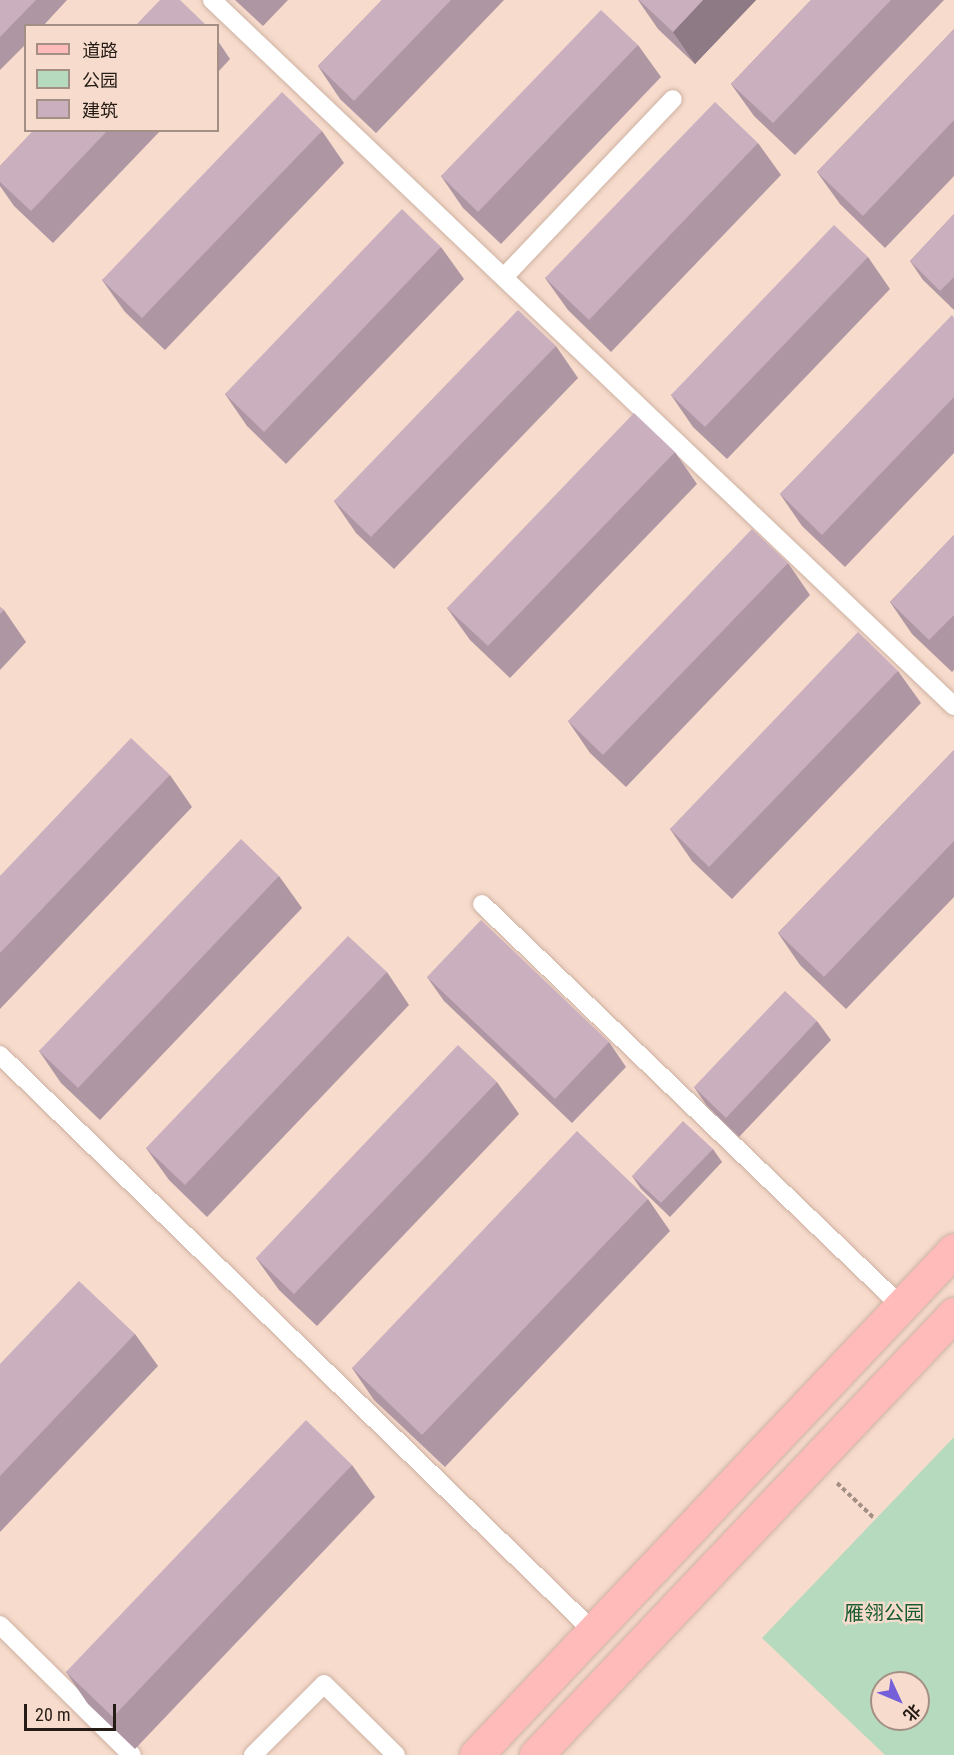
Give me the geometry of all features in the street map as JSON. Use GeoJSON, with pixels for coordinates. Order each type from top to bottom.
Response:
{"type":"FeatureCollection","features":[{"type":"Feature","properties":{"kind":"main road"},"geometry":{"type":"LineString","coordinates":[[476,1755],[954,1250]]}},
{"type":"Feature","properties":{"kind":"main road"},"geometry":{"type":"LineString","coordinates":[[536,1755],[954,1314]]}},
{"type":"Feature","properties":{"kind":"lane"},"geometry":{"type":"LineString","coordinates":[[212,0],[954,706]]}},
{"type":"Feature","properties":{"kind":"lane"},"geometry":{"type":"LineString","coordinates":[[504,278],[673,99]]}},
{"type":"Feature","properties":{"kind":"lane"},"geometry":{"type":"LineString","coordinates":[[482,904],[901,1306]]}},
{"type":"Feature","properties":{"kind":"lane"},"geometry":{"type":"LineString","coordinates":[[0,1055],[593,1631]]}},
{"type":"Feature","properties":{"kind":"lane"},"geometry":{"type":"LineString","coordinates":[[0,1625],[132,1755]]}},
{"type":"Feature","properties":{"kind":"lane"},"geometry":{"type":"LineString","coordinates":[[254,1755],[324,1684],[396,1755]]}},
{"type":"Feature","properties":{"kind":"path"},"geometry":{"type":"LineString","coordinates":[[814,1461],[875,1519]]}},
{"type":"Feature","properties":{"kind":"green space","name":"雁翎公园"},"geometry":{"type":"Polygon","coordinates":[[[954,1437],[954,1755],[885,1755],[762,1638],[954,1437]]]}},
{"type":"Feature","properties":{"kind":"building"},"geometry":{"type":"Polygon","coordinates":[[[0,0],[36,0],[0,37],[0,0]]]}},
{"type":"Feature","properties":{"kind":"building"},"geometry":{"type":"Polygon","coordinates":[[[160,0],[180,0],[205,24],[137,24],[160,0]]]}},
{"type":"Feature","properties":{"kind":"building"},"geometry":{"type":"Polygon","coordinates":[[[382,0],[451,0],[354,101],[318,66],[382,0]]]}},
{"type":"Feature","properties":{"kind":"building"},"geometry":{"type":"Polygon","coordinates":[[[639,0],[703,0],[673,32],[639,0]]]}},
{"type":"Feature","properties":{"kind":"building"},"geometry":{"type":"Polygon","coordinates":[[[811,0],[891,0],[773,123],[731,84],[811,0]]]}},
{"type":"Feature","properties":{"kind":"building"},"geometry":{"type":"Polygon","coordinates":[[[601,10],[638,45],[478,212],[441,176],[601,10]]]}},
{"type":"Feature","properties":{"kind":"building"},"geometry":{"type":"Polygon","coordinates":[[[954,29],[954,120],[863,216],[817,172],[954,29]]]}},
{"type":"Feature","properties":{"kind":"building"},"geometry":{"type":"Polygon","coordinates":[[[282,92],[322,131],[142,318],[102,280],[282,92]]]}},
{"type":"Feature","properties":{"kind":"building"},"geometry":{"type":"Polygon","coordinates":[[[715,102],[758,143],[589,320],[545,278],[715,102]]]}},
{"type":"Feature","properties":{"kind":"building"},"geometry":{"type":"Polygon","coordinates":[[[32,132],[106,132],[31,211],[0,182],[0,166],[32,132]]]}},
{"type":"Feature","properties":{"kind":"building"},"geometry":{"type":"Polygon","coordinates":[[[402,209],[441,247],[264,432],[225,394],[402,209]]]}},
{"type":"Feature","properties":{"kind":"building"},"geometry":{"type":"Polygon","coordinates":[[[954,214],[954,277],[940,291],[910,261],[954,214]]]}},
{"type":"Feature","properties":{"kind":"building"},"geometry":{"type":"Polygon","coordinates":[[[834,225],[868,257],[705,427],[671,395],[834,225]]]}},
{"type":"Feature","properties":{"kind":"building"},"geometry":{"type":"Polygon","coordinates":[[[518,310],[556,346],[371,537],[334,501],[518,310]]]}},
{"type":"Feature","properties":{"kind":"building"},"geometry":{"type":"Polygon","coordinates":[[[952,315],[954,318],[954,397],[822,535],[780,494],[952,315]]]}},
{"type":"Feature","properties":{"kind":"building"},"geometry":{"type":"Polygon","coordinates":[[[634,413],[675,452],[488,646],[447,608],[634,413]]]}},
{"type":"Feature","properties":{"kind":"building"},"geometry":{"type":"Polygon","coordinates":[[[752,529],[788,563],[603,755],[568,721],[752,529]]]}},
{"type":"Feature","properties":{"kind":"building"},"geometry":{"type":"Polygon","coordinates":[[[954,535],[954,615],[929,640],[890,602],[954,535]]]}},
{"type":"Feature","properties":{"kind":"building"},"geometry":{"type":"Polygon","coordinates":[[[858,632],[898,671],[709,867],[670,829],[858,632]]]}},
{"type":"Feature","properties":{"kind":"building"},"geometry":{"type":"Polygon","coordinates":[[[131,738],[170,775],[0,953],[0,876],[131,738]]]}},
{"type":"Feature","properties":{"kind":"building"},"geometry":{"type":"Polygon","coordinates":[[[954,750],[954,841],[824,977],[778,933],[954,750]]]}},
{"type":"Feature","properties":{"kind":"building"},"geometry":{"type":"Polygon","coordinates":[[[241,839],[279,876],[78,1088],[39,1051],[241,839]]]}},
{"type":"Feature","properties":{"kind":"building"},"geometry":{"type":"Polygon","coordinates":[[[481,920],[609,1042],[555,1099],[427,977],[481,920]]]}},
{"type":"Feature","properties":{"kind":"building"},"geometry":{"type":"Polygon","coordinates":[[[348,936],[387,972],[185,1185],[146,1148],[348,936]]]}},
{"type":"Feature","properties":{"kind":"building"},"geometry":{"type":"Polygon","coordinates":[[[785,991],[817,1021],[726,1118],[694,1087],[785,991]]]}},
{"type":"Feature","properties":{"kind":"building"},"geometry":{"type":"Polygon","coordinates":[[[458,1045],[497,1082],[294,1294],[256,1258],[458,1045]]]}},
{"type":"Feature","properties":{"kind":"building"},"geometry":{"type":"Polygon","coordinates":[[[683,1121],[713,1149],[661,1203],[632,1176],[683,1121]]]}},
{"type":"Feature","properties":{"kind":"building"},"geometry":{"type":"Polygon","coordinates":[[[577,1131],[648,1199],[422,1435],[352,1368],[577,1131]]]}},
{"type":"Feature","properties":{"kind":"building"},"geometry":{"type":"Polygon","coordinates":[[[79,1281],[135,1334],[0,1476],[0,1364],[79,1281]]]}},
{"type":"Feature","properties":{"kind":"building"},"geometry":{"type":"Polygon","coordinates":[[[306,1420],[352,1465],[113,1717],[66,1672],[306,1420]]]}}]}
